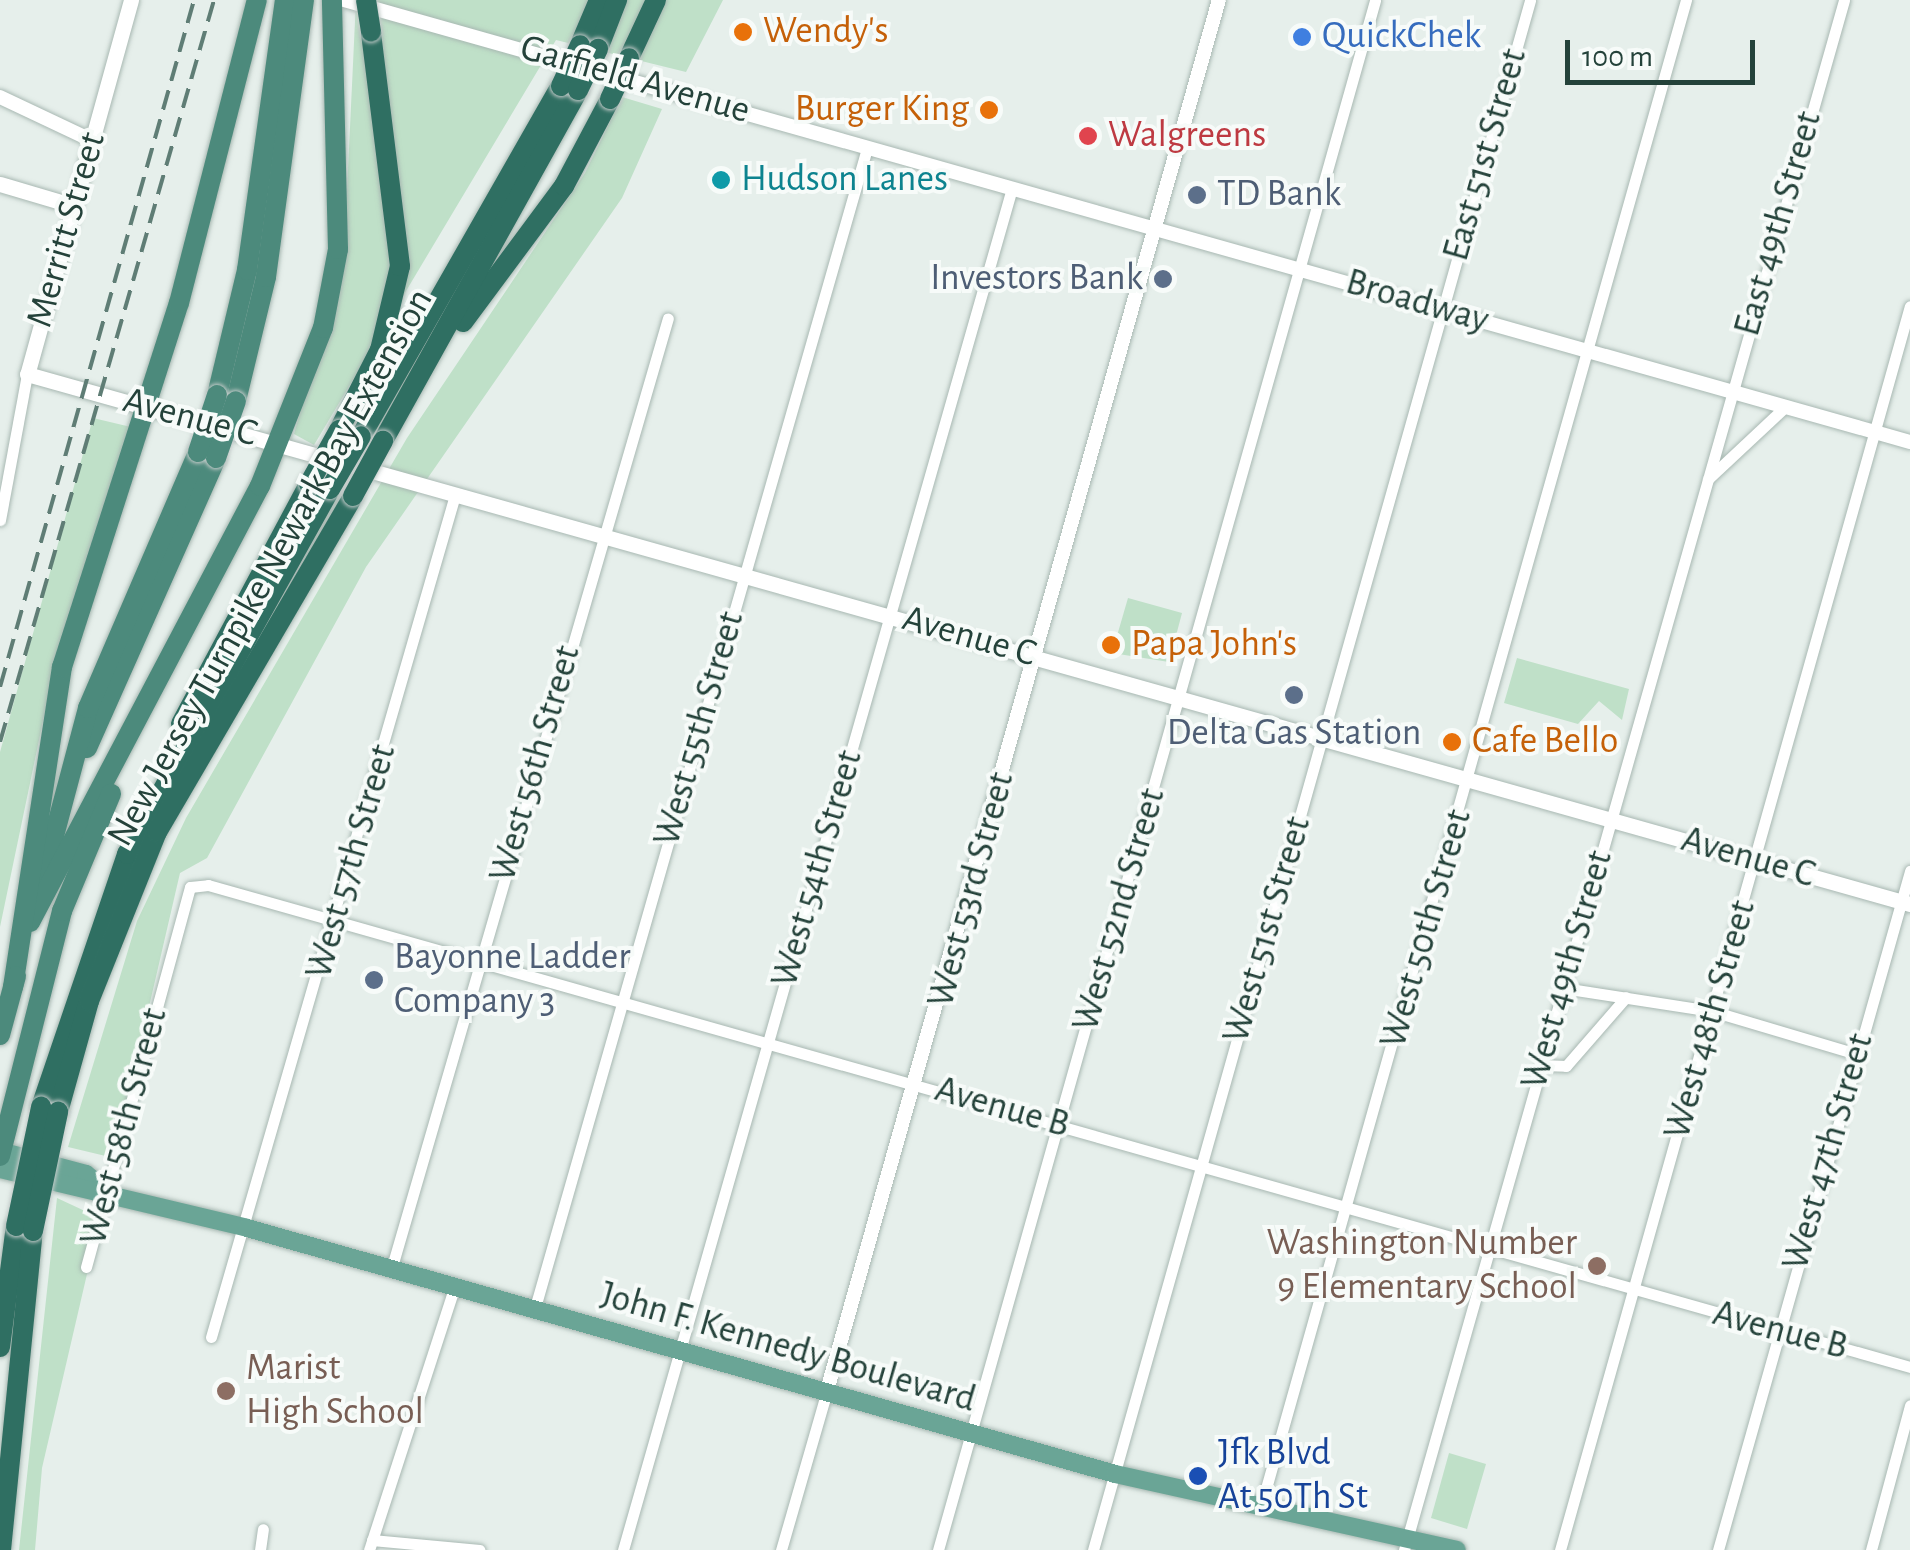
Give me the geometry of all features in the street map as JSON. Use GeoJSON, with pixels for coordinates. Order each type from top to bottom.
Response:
{"type":"FeatureCollection","features":[{"type":"Feature","properties":{"kind":"highway"},"geometry":{"type":"LineString","coordinates":[[13,987],[58,684],[146,407],[257,0]]}},
{"type":"Feature","properties":{"kind":"highway"},"geometry":{"type":"LineString","coordinates":[[320,486],[339,430],[380,350],[400,266],[366,0]]}},
{"type":"Feature","properties":{"kind":"highway","name":"New Jersey Turnpike Newark Bay Extension"},"geometry":{"type":"LineString","coordinates":[[589,47],[598,0]]}},
{"type":"Feature","properties":{"kind":"highway","name":"New Jersey Turnpike Newark Bay Extension"},"geometry":{"type":"LineString","coordinates":[[50,1109],[157,832],[420,379],[589,47],[617,0]]}},
{"type":"Feature","properties":{"kind":"highway"},"geometry":{"type":"LineString","coordinates":[[420,379],[564,186],[656,0]]}},
{"type":"Feature","properties":{"kind":"highway"},"geometry":{"type":"LineString","coordinates":[[0,1035],[78,762],[88,708],[207,454],[226,398],[294,4]]}},
{"type":"Feature","properties":{"kind":"highway"},"geometry":{"type":"LineString","coordinates":[[0,1152],[76,875],[280,442],[322,328],[338,249],[332,10]]}},
{"type":"Feature","properties":{"kind":"highway","name":"New Jersey Turnpike Newark Bay Extension"},"geometry":{"type":"LineString","coordinates":[[1,1550],[8,1353],[24,1228],[50,1109],[127,854],[320,486],[361,436],[570,88]]}},
{"type":"Feature","properties":{"kind":"highway"},"geometry":{"type":"LineString","coordinates":[[30,922],[212,580]]}},
{"type":"Feature","properties":{"kind":"main road","name":"Merritt Street"},"geometry":{"type":"LineString","coordinates":[[28,374],[71,205],[93,141],[131,0]]}},
{"type":"Feature","properties":{"kind":"main road"},"geometry":{"type":"LineString","coordinates":[[0,184],[71,205]]}},
{"type":"Feature","properties":{"kind":"main road","name":"Avenue C"},"geometry":{"type":"LineString","coordinates":[[28,374],[454,494],[744,570],[1034,657],[1181,695],[1906,903]]}},
{"type":"Feature","properties":{"kind":"main road","name":"John F. Kennedy Boulevard"},"geometry":{"type":"LineString","coordinates":[[0,1152],[86,1174],[106,1191]]}},
{"type":"Feature","properties":{"kind":"main road","name":"John F. Kennedy Boulevard"},"geometry":{"type":"LineString","coordinates":[[0,1169],[106,1191],[247,1228],[1115,1474],[1261,1506],[1406,1544],[1457,1550]]}},
{"type":"Feature","properties":{"kind":"street","name":"Garfield Avenue"},"geometry":{"type":"LineString","coordinates":[[344,0],[924,165]]}},
{"type":"Feature","properties":{"kind":"street","name":"West 53rd Street"},"geometry":{"type":"LineString","coordinates":[[781,1550],[918,1084],[1219,0]]}},
{"type":"Feature","properties":{"kind":"street","name":"West 52nd Street"},"geometry":{"type":"LineString","coordinates":[[938,1550],[1374,0]]}},
{"type":"Feature","properties":{"kind":"street","name":"East 51st Street"},"geometry":{"type":"LineString","coordinates":[[1443,310],[1530,0]]}},
{"type":"Feature","properties":{"kind":"street","name":"West 50th Street"},"geometry":{"type":"LineString","coordinates":[[1261,1506],[1686,0]]}},
{"type":"Feature","properties":{"kind":"street","name":"East 49th Street"},"geometry":{"type":"LineString","coordinates":[[1731,391],[1844,0]]}},
{"type":"Feature","properties":{"kind":"street"},"geometry":{"type":"LineString","coordinates":[[0,97],[93,141]]}},
{"type":"Feature","properties":{"kind":"street","name":"West 55th Street"},"geometry":{"type":"LineString","coordinates":[[534,1311],[866,148]]}},
{"type":"Feature","properties":{"kind":"street","name":"Broadway"},"geometry":{"type":"LineString","coordinates":[[924,165],[1910,442]]}},
{"type":"Feature","properties":{"kind":"street","name":"West 54th Street"},"geometry":{"type":"LineString","coordinates":[[622,1550],[1012,188]]}},
{"type":"Feature","properties":{"kind":"street","name":"West 48th Street"},"geometry":{"type":"LineString","coordinates":[[1560,1550],[1757,861],[1910,306]]}},
{"type":"Feature","properties":{"kind":"street","name":"West 51st Street"},"geometry":{"type":"LineString","coordinates":[[1093,1550],[1443,310]]}},
{"type":"Feature","properties":{"kind":"street","name":"West 56th Street"},"geometry":{"type":"LineString","coordinates":[[391,1270],[602,532],[668,318]]}},
{"type":"Feature","properties":{"kind":"street","name":"Merritt Street"},"geometry":{"type":"LineString","coordinates":[[0,520],[28,374]]}},
{"type":"Feature","properties":{"kind":"street","name":"West 49th Street"},"geometry":{"type":"LineString","coordinates":[[1406,1544],[1731,391]]}},
{"type":"Feature","properties":{"kind":"street"},"geometry":{"type":"LineString","coordinates":[[1705,482],[1786,406]]}},
{"type":"Feature","properties":{"kind":"street","name":"West 57th Street"},"geometry":{"type":"LineString","coordinates":[[211,1337],[247,1228],[336,920],[454,494]]}},
{"type":"Feature","properties":{"kind":"street","name":"West 47th Street"},"geometry":{"type":"LineString","coordinates":[[1718,1550],[1856,1054],[1906,903],[1910,870]]}},
{"type":"Feature","properties":{"kind":"street","name":"Avenue B"},"geometry":{"type":"LineString","coordinates":[[164,986],[190,887],[336,920],[1910,1367]]}},
{"type":"Feature","properties":{"kind":"street","name":"West 58th Street"},"geometry":{"type":"LineString","coordinates":[[86,1268],[164,986]]}},
{"type":"Feature","properties":{"kind":"street"},"geometry":{"type":"LineString","coordinates":[[1562,988],[1712,1012],[1856,1054]]}},
{"type":"Feature","properties":{"kind":"street"},"geometry":{"type":"LineString","coordinates":[[1540,1065],[1566,1066],[1626,997]]}},
{"type":"Feature","properties":{"kind":"street"},"geometry":{"type":"LineString","coordinates":[[454,1288],[371,1545],[480,1550]]}},
{"type":"Feature","properties":{"kind":"street"},"geometry":{"type":"LineString","coordinates":[[1871,1550],[1910,1406]]}},
{"type":"Feature","properties":{"kind":"street"},"geometry":{"type":"LineString","coordinates":[[260,1550],[263,1528]]}},
{"type":"Feature","properties":{"kind":"green space"},"geometry":{"type":"Polygon","coordinates":[[[356,0],[723,0],[686,72],[556,40],[314,445],[294,434],[344,255],[356,0]]]}},
{"type":"Feature","properties":{"kind":"green space"},"geometry":{"type":"Polygon","coordinates":[[[622,97],[662,109],[622,198],[366,567],[207,858],[180,873],[114,1158],[68,1147],[137,921],[186,818],[407,438],[585,173],[622,97]]]}},
{"type":"Feature","properties":{"kind":"green space"},"geometry":{"type":"Polygon","coordinates":[[[93,418],[131,427],[53,673],[0,927],[0,752],[93,418]]]}},
{"type":"Feature","properties":{"kind":"green space"},"geometry":{"type":"Polygon","coordinates":[[[1128,598],[1182,613],[1169,662],[1112,653],[1128,598]]]}},
{"type":"Feature","properties":{"kind":"green space"},"geometry":{"type":"Polygon","coordinates":[[[1517,658],[1629,689],[1622,720],[1599,701],[1578,724],[1504,703],[1517,658]]]}},
{"type":"Feature","properties":{"kind":"green space"},"geometry":{"type":"Polygon","coordinates":[[[57,1198],[100,1218],[42,1468],[35,1550],[19,1550],[57,1198]]]}},
{"type":"Feature","properties":{"kind":"green space"},"geometry":{"type":"Polygon","coordinates":[[[1449,1453],[1486,1464],[1467,1529],[1431,1518],[1449,1453]]]}},
{"type":"Feature","properties":{"kind":"railway"},"geometry":{"type":"LineString","coordinates":[[0,687],[194,0]]}},
{"type":"Feature","properties":{"kind":"railway"},"geometry":{"type":"LineString","coordinates":[[0,742],[214,0]]}},
{"type":"Feature","properties":{"kind":"place","name":"Wendy's"},"geometry":{"type":"Point","coordinates":[743,32]}},
{"type":"Feature","properties":{"kind":"place","name":"QuickChek"},"geometry":{"type":"Point","coordinates":[1302,37]}},
{"type":"Feature","properties":{"kind":"place","name":"Burger King"},"geometry":{"type":"Point","coordinates":[989,110]}},
{"type":"Feature","properties":{"kind":"place","name":"Walgreens"},"geometry":{"type":"Point","coordinates":[1088,136]}},
{"type":"Feature","properties":{"kind":"place","name":"Hudson Lanes"},"geometry":{"type":"Point","coordinates":[721,180]}},
{"type":"Feature","properties":{"kind":"place","name":"TD Bank"},"geometry":{"type":"Point","coordinates":[1197,195]}},
{"type":"Feature","properties":{"kind":"place","name":"Investors Bank"},"geometry":{"type":"Point","coordinates":[1163,279]}},
{"type":"Feature","properties":{"kind":"place","name":"Papa John's"},"geometry":{"type":"Point","coordinates":[1111,645]}},
{"type":"Feature","properties":{"kind":"place","name":"Delta Gas Station"},"geometry":{"type":"Point","coordinates":[1294,695]}},
{"type":"Feature","properties":{"kind":"place","name":"Cafe Bello"},"geometry":{"type":"Point","coordinates":[1452,742]}},
{"type":"Feature","properties":{"kind":"place","name":"Bayonne Ladder Company 3"},"geometry":{"type":"Point","coordinates":[374,980]}},
{"type":"Feature","properties":{"kind":"place","name":"Washington Number 9 Elementary School"},"geometry":{"type":"Point","coordinates":[1597,1266]}},
{"type":"Feature","properties":{"kind":"place","name":"Marist High School"},"geometry":{"type":"Point","coordinates":[226,1391]}},
{"type":"Feature","properties":{"kind":"place","name":"Jfk Blvd At 50Th St"},"geometry":{"type":"Point","coordinates":[1198,1476]}}]}
